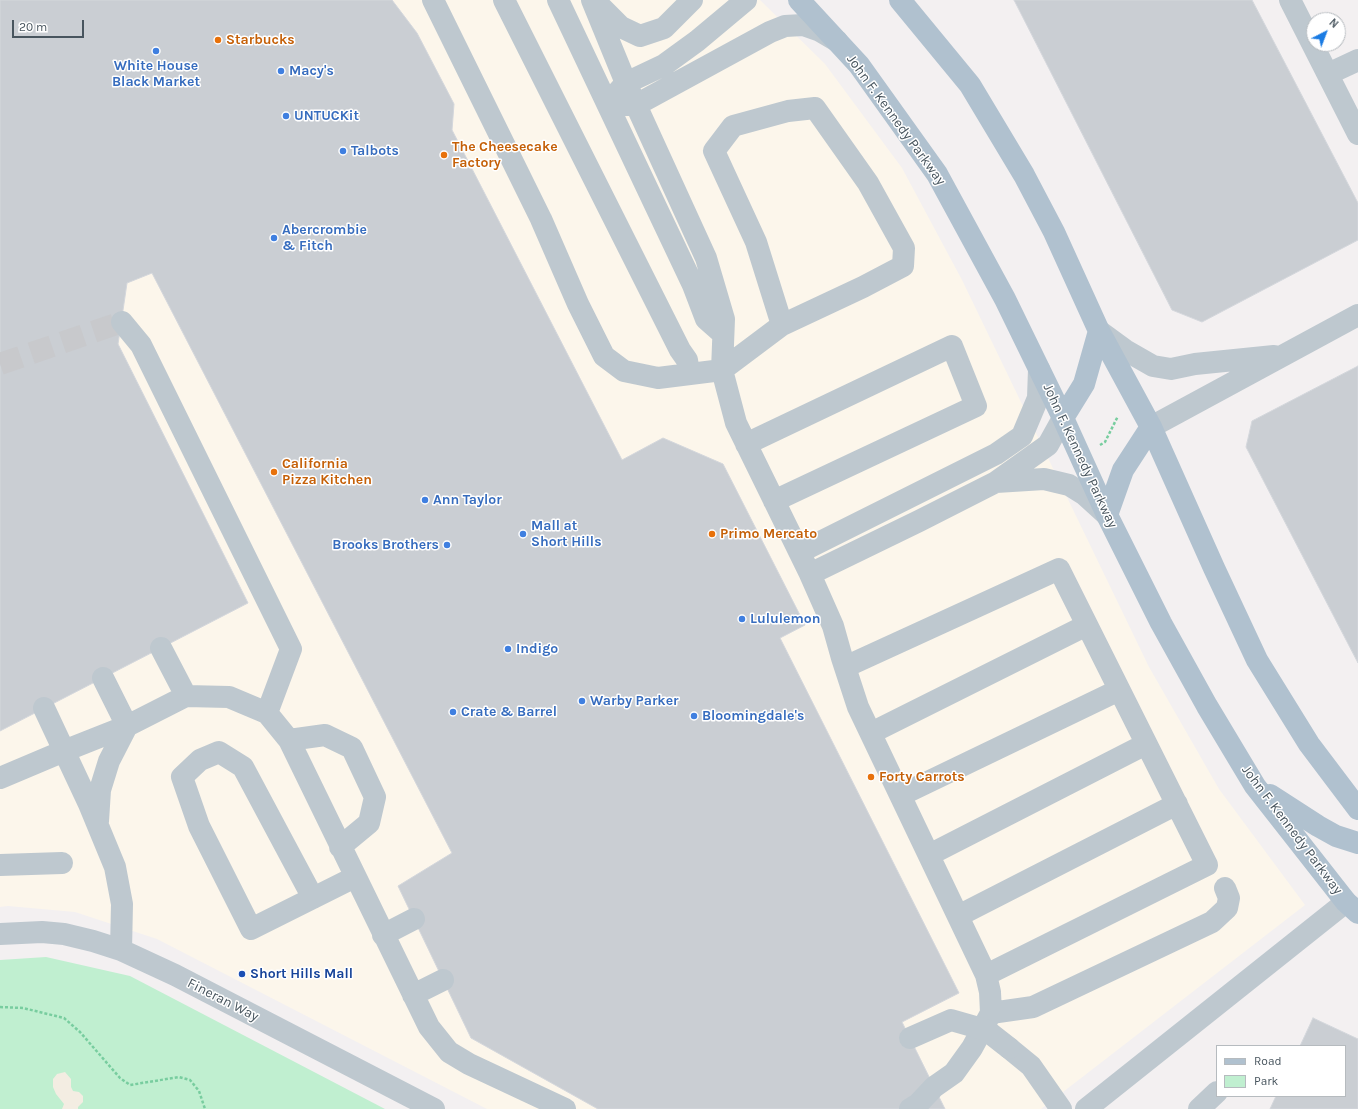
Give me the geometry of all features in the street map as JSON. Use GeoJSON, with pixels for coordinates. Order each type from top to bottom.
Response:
{"type":"FeatureCollection","features":[{"type":"Feature","properties":{"kind":"main road","name":"John F. Kennedy Parkway"},"geometry":{"type":"LineString","coordinates":[[800,0],[859,65],[937,174],[1006,299],[1063,418],[1107,515],[1160,623],[1207,706],[1255,786],[1354,904]]}},
{"type":"Feature","properties":{"kind":"main road"},"geometry":{"type":"LineString","coordinates":[[899,1],[970,85],[1008,149],[1054,232],[1099,331],[1150,427],[1257,660],[1309,744],[1358,808]]}},
{"type":"Feature","properties":{"kind":"main road"},"geometry":{"type":"LineString","coordinates":[[1063,418],[1084,384],[1099,331]]}},
{"type":"Feature","properties":{"kind":"main road"},"geometry":{"type":"LineString","coordinates":[[1107,515],[1122,470],[1150,427]]}},
{"type":"Feature","properties":{"kind":"main road"},"geometry":{"type":"LineString","coordinates":[[1255,786],[1336,836],[1358,843]]}},
{"type":"Feature","properties":{"kind":"street"},"geometry":{"type":"LineString","coordinates":[[433,0],[541,219],[578,304],[604,356],[624,372],[658,378],[722,370],[782,325],[863,287],[903,266],[904,248],[868,183],[815,108],[788,111],[732,126],[714,151],[756,242],[782,325]]}},
{"type":"Feature","properties":{"kind":"street"},"geometry":{"type":"LineString","coordinates":[[504,0],[680,350],[687,360],[689,374]]}},
{"type":"Feature","properties":{"kind":"street"},"geometry":{"type":"LineString","coordinates":[[558,0],[693,285],[706,319],[723,334]]}},
{"type":"Feature","properties":{"kind":"street"},"geometry":{"type":"LineString","coordinates":[[594,0],[621,27],[640,36],[664,28],[692,0]]}},
{"type":"Feature","properties":{"kind":"street"},"geometry":{"type":"LineString","coordinates":[[594,0],[626,83],[706,258],[724,318],[722,370],[736,423],[800,552],[833,626],[858,706],[986,976],[990,992],[991,1013],[972,1048],[954,1073],[934,1087],[918,1104],[910,1109]]}},
{"type":"Feature","properties":{"kind":"street"},"geometry":{"type":"LineString","coordinates":[[607,104],[626,83],[664,65],[746,0]]}},
{"type":"Feature","properties":{"kind":"street"},"geometry":{"type":"LineString","coordinates":[[1290,0],[1358,134]]}},
{"type":"Feature","properties":{"kind":"street"},"geometry":{"type":"LineString","coordinates":[[607,104],[636,105],[770,32],[785,26],[803,25],[820,31],[838,42]]}},
{"type":"Feature","properties":{"kind":"street"},"geometry":{"type":"LineString","coordinates":[[1328,74],[1358,60]]}},
{"type":"Feature","properties":{"kind":"street"},"geometry":{"type":"LineString","coordinates":[[1150,427],[1358,315]]}},
{"type":"Feature","properties":{"kind":"street"},"geometry":{"type":"LineString","coordinates":[[122,322],[141,345],[291,649],[267,713]]}},
{"type":"Feature","properties":{"kind":"street"},"geometry":{"type":"LineString","coordinates":[[1099,331],[1125,350],[1153,366],[1171,369],[1195,364],[1283,356]]}},
{"type":"Feature","properties":{"kind":"street"},"geometry":{"type":"LineString","coordinates":[[746,444],[952,346],[976,406],[774,501]]}},
{"type":"Feature","properties":{"kind":"street"},"geometry":{"type":"LineString","coordinates":[[800,552],[996,454],[1022,436],[1038,398],[1039,369]]}},
{"type":"Feature","properties":{"kind":"street"},"geometry":{"type":"LineString","coordinates":[[810,574],[996,482],[1048,445],[1063,418]]}},
{"type":"Feature","properties":{"kind":"street"},"geometry":{"type":"LineString","coordinates":[[996,482],[1044,479],[1070,484],[1085,495],[1107,515]]}},
{"type":"Feature","properties":{"kind":"street"},"geometry":{"type":"LineString","coordinates":[[845,667],[1059,569],[1207,865],[986,976]]}},
{"type":"Feature","properties":{"kind":"street"},"geometry":{"type":"LineString","coordinates":[[871,733],[1086,625]]}},
{"type":"Feature","properties":{"kind":"street"},"geometry":{"type":"LineString","coordinates":[[161,648],[186,696]]}},
{"type":"Feature","properties":{"kind":"street"},"geometry":{"type":"LineString","coordinates":[[103,678],[127,726]]}},
{"type":"Feature","properties":{"kind":"street"},"geometry":{"type":"LineString","coordinates":[[900,795],[1119,690]]}},
{"type":"Feature","properties":{"kind":"street"},"geometry":{"type":"LineString","coordinates":[[2,773],[64,751],[127,726],[186,696],[229,697],[267,713],[289,740],[429,1027],[449,1052],[469,1064],[565,1109]]}},
{"type":"Feature","properties":{"kind":"street"},"geometry":{"type":"LineString","coordinates":[[44,708],[98,825],[115,867],[122,904],[121,950]]}},
{"type":"Feature","properties":{"kind":"street"},"geometry":{"type":"LineString","coordinates":[[98,825],[100,790],[109,761],[127,726]]}},
{"type":"Feature","properties":{"kind":"street"},"geometry":{"type":"LineString","coordinates":[[289,740],[325,735],[352,748],[375,797],[369,823],[340,847]]}},
{"type":"Feature","properties":{"kind":"street"},"geometry":{"type":"LineString","coordinates":[[929,855],[1146,744]]}},
{"type":"Feature","properties":{"kind":"street"},"geometry":{"type":"LineString","coordinates":[[313,898],[243,767],[219,752],[200,760],[182,778],[200,826],[251,929],[313,898],[355,877]]}},
{"type":"Feature","properties":{"kind":"street"},"geometry":{"type":"LineString","coordinates":[[958,916],[1177,804]]}},
{"type":"Feature","properties":{"kind":"street"},"geometry":{"type":"LineString","coordinates":[[0,865],[62,863]]}},
{"type":"Feature","properties":{"kind":"street"},"geometry":{"type":"LineString","coordinates":[[991,1013],[1033,1007],[1212,922],[1227,908],[1229,898],[1224,888]]}},
{"type":"Feature","properties":{"kind":"street"},"geometry":{"type":"LineString","coordinates":[[1086,1109],[1354,904]]}},
{"type":"Feature","properties":{"kind":"street"},"geometry":{"type":"LineString","coordinates":[[383,935],[414,919]]}},
{"type":"Feature","properties":{"kind":"street","name":"Fineran Way"},"geometry":{"type":"LineString","coordinates":[[0,934],[42,932],[64,934],[121,950],[175,975],[434,1109]]}},
{"type":"Feature","properties":{"kind":"street"},"geometry":{"type":"LineString","coordinates":[[413,995],[443,980]]}},
{"type":"Feature","properties":{"kind":"street"},"geometry":{"type":"LineString","coordinates":[[910,1038],[951,1020],[986,1030],[1031,1066],[1061,1109]]}},
{"type":"Feature","properties":{"kind":"street"},"geometry":{"type":"LineString","coordinates":[[1199,1109],[1216,1093]]}},
{"type":"Feature","properties":{"kind":"path"},"geometry":{"type":"LineString","coordinates":[[1099,445],[1105,442],[1119,413]]}},
{"type":"Feature","properties":{"kind":"path"},"geometry":{"type":"LineString","coordinates":[[0,1007],[23,1008],[64,1018],[80,1032],[120,1078],[130,1085],[179,1077],[190,1080],[199,1091],[205,1109]]}},
{"type":"Feature","properties":{"kind":"shaded area"},"geometry":{"type":"Polygon","coordinates":[[[0,0],[760,0],[825,64],[902,168],[962,280],[1149,667],[1219,789],[1305,905],[1041,1109],[487,1109],[157,939],[75,912],[8,906],[0,907],[0,0]]]}},
{"type":"Feature","properties":{"kind":"green space"},"geometry":{"type":"Polygon","coordinates":[[[46,957],[130,976],[385,1109],[0,1109],[0,960],[46,957]]]}},
{"type":"Feature","properties":{"kind":"sand"},"geometry":{"type":"Polygon","coordinates":[[[65,1072],[71,1079],[71,1087],[73,1091],[79,1092],[83,1096],[83,1102],[78,1109],[62,1109],[64,1104],[56,1094],[53,1087],[53,1079],[57,1074],[65,1072]]]}},
{"type":"Feature","properties":{"kind":"building","name":"Mall at Short Hills"},"geometry":{"type":"Polygon","coordinates":[[[0,0],[392,0],[417,33],[454,104],[452,130],[622,460],[663,438],[723,464],[805,625],[780,638],[959,993],[902,1022],[945,1109],[598,1109],[471,1038],[398,886],[452,853],[152,273],[127,283],[118,344],[248,603],[0,731],[0,0]]]}},
{"type":"Feature","properties":{"kind":"building"},"geometry":{"type":"Polygon","coordinates":[[[1014,0],[1252,0],[1358,203],[1358,240],[1202,322],[1172,310],[1014,0]]]}},
{"type":"Feature","properties":{"kind":"building"},"geometry":{"type":"Polygon","coordinates":[[[1358,366],[1358,663],[1246,447],[1252,421],[1358,366]]]}},
{"type":"Feature","properties":{"kind":"building"},"geometry":{"type":"Polygon","coordinates":[[[1313,1018],[1358,1039],[1358,1109],[1270,1109],[1276,1097],[1346,1097],[1346,1045],[1300,1045],[1313,1018]]]}},
{"type":"Feature","properties":{"kind":"tunnel"},"geometry":{"type":"LineString","coordinates":[[0,364],[122,322]]}},
{"type":"Feature","properties":{"kind":"place","name":"Starbucks"},"geometry":{"type":"Point","coordinates":[218,40]}},
{"type":"Feature","properties":{"kind":"place","name":"White House Black Market"},"geometry":{"type":"Point","coordinates":[156,51]}},
{"type":"Feature","properties":{"kind":"place","name":"Macy's"},"geometry":{"type":"Point","coordinates":[281,71]}},
{"type":"Feature","properties":{"kind":"place","name":"UNTUCKit"},"geometry":{"type":"Point","coordinates":[286,116]}},
{"type":"Feature","properties":{"kind":"place","name":"Talbots"},"geometry":{"type":"Point","coordinates":[343,151]}},
{"type":"Feature","properties":{"kind":"place","name":"The Cheesecake Factory"},"geometry":{"type":"Point","coordinates":[444,155]}},
{"type":"Feature","properties":{"kind":"place","name":"Abercrombie & Fitch"},"geometry":{"type":"Point","coordinates":[274,238]}},
{"type":"Feature","properties":{"kind":"place","name":"California Pizza Kitchen"},"geometry":{"type":"Point","coordinates":[274,472]}},
{"type":"Feature","properties":{"kind":"place","name":"Ann Taylor"},"geometry":{"type":"Point","coordinates":[425,500]}},
{"type":"Feature","properties":{"kind":"place","name":"Mall at Short Hills"},"geometry":{"type":"Point","coordinates":[523,534]}},
{"type":"Feature","properties":{"kind":"place","name":"Primo Mercato"},"geometry":{"type":"Point","coordinates":[712,534]}},
{"type":"Feature","properties":{"kind":"place","name":"Brooks Brothers"},"geometry":{"type":"Point","coordinates":[447,545]}},
{"type":"Feature","properties":{"kind":"place","name":"Lululemon"},"geometry":{"type":"Point","coordinates":[742,619]}},
{"type":"Feature","properties":{"kind":"place","name":"Indigo"},"geometry":{"type":"Point","coordinates":[508,649]}},
{"type":"Feature","properties":{"kind":"place","name":"Warby Parker"},"geometry":{"type":"Point","coordinates":[582,701]}},
{"type":"Feature","properties":{"kind":"place","name":"Crate & Barrel"},"geometry":{"type":"Point","coordinates":[453,712]}},
{"type":"Feature","properties":{"kind":"place","name":"Bloomingdale's"},"geometry":{"type":"Point","coordinates":[694,716]}},
{"type":"Feature","properties":{"kind":"place","name":"Forty Carrots"},"geometry":{"type":"Point","coordinates":[871,777]}},
{"type":"Feature","properties":{"kind":"place","name":"Short Hills Mall"},"geometry":{"type":"Point","coordinates":[242,974]}}]}
